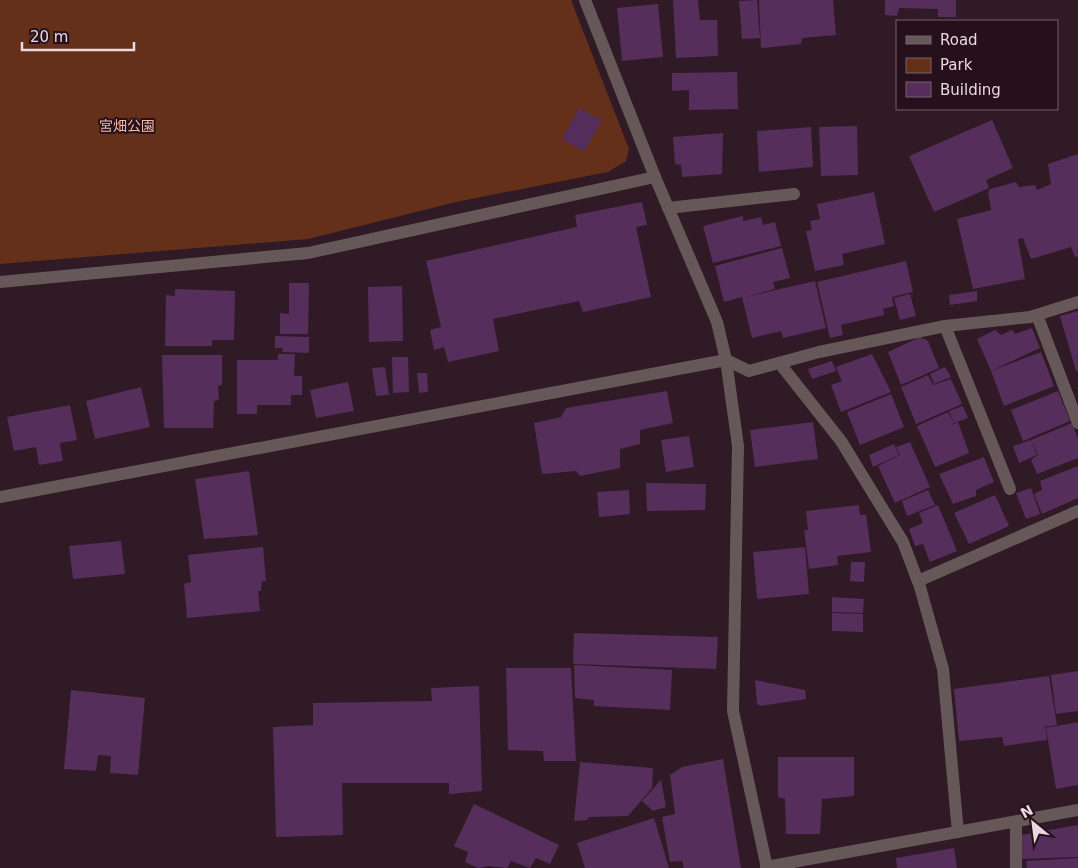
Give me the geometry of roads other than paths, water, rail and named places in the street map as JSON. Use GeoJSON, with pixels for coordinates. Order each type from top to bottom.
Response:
{"type":"FeatureCollection","features":[{"type":"Feature","properties":{"kind":"street"},"geometry":{"type":"LineString","coordinates":[[585,0],[655,177],[717,322],[726,360],[738,446],[733,711],[767,868],[1078,810]]}},
{"type":"Feature","properties":{"kind":"street"},"geometry":{"type":"LineString","coordinates":[[0,282],[308,253],[655,177]]}},
{"type":"Feature","properties":{"kind":"street"},"geometry":{"type":"LineString","coordinates":[[668,208],[794,194]]}},
{"type":"Feature","properties":{"kind":"street"},"geometry":{"type":"LineString","coordinates":[[0,497],[726,360],[749,371],[780,365],[819,352],[945,326],[1037,315],[1078,302]]}},
{"type":"Feature","properties":{"kind":"street"},"geometry":{"type":"LineString","coordinates":[[1037,315],[1078,423]]}},
{"type":"Feature","properties":{"kind":"street"},"geometry":{"type":"LineString","coordinates":[[945,326],[1010,490]]}},
{"type":"Feature","properties":{"kind":"street"},"geometry":{"type":"LineString","coordinates":[[780,365],[841,441],[903,542],[918,581],[943,669],[958,832]]}},
{"type":"Feature","properties":{"kind":"street"},"geometry":{"type":"LineString","coordinates":[[918,581],[1078,511]]}},
{"type":"Feature","properties":{"kind":"street"},"geometry":{"type":"LineString","coordinates":[[1016,822],[1016,868]]}},
{"type":"Feature","properties":{"kind":"park label","name":"宮畑公園"},"geometry":{"type":"Point","coordinates":[127,126]}}]}
